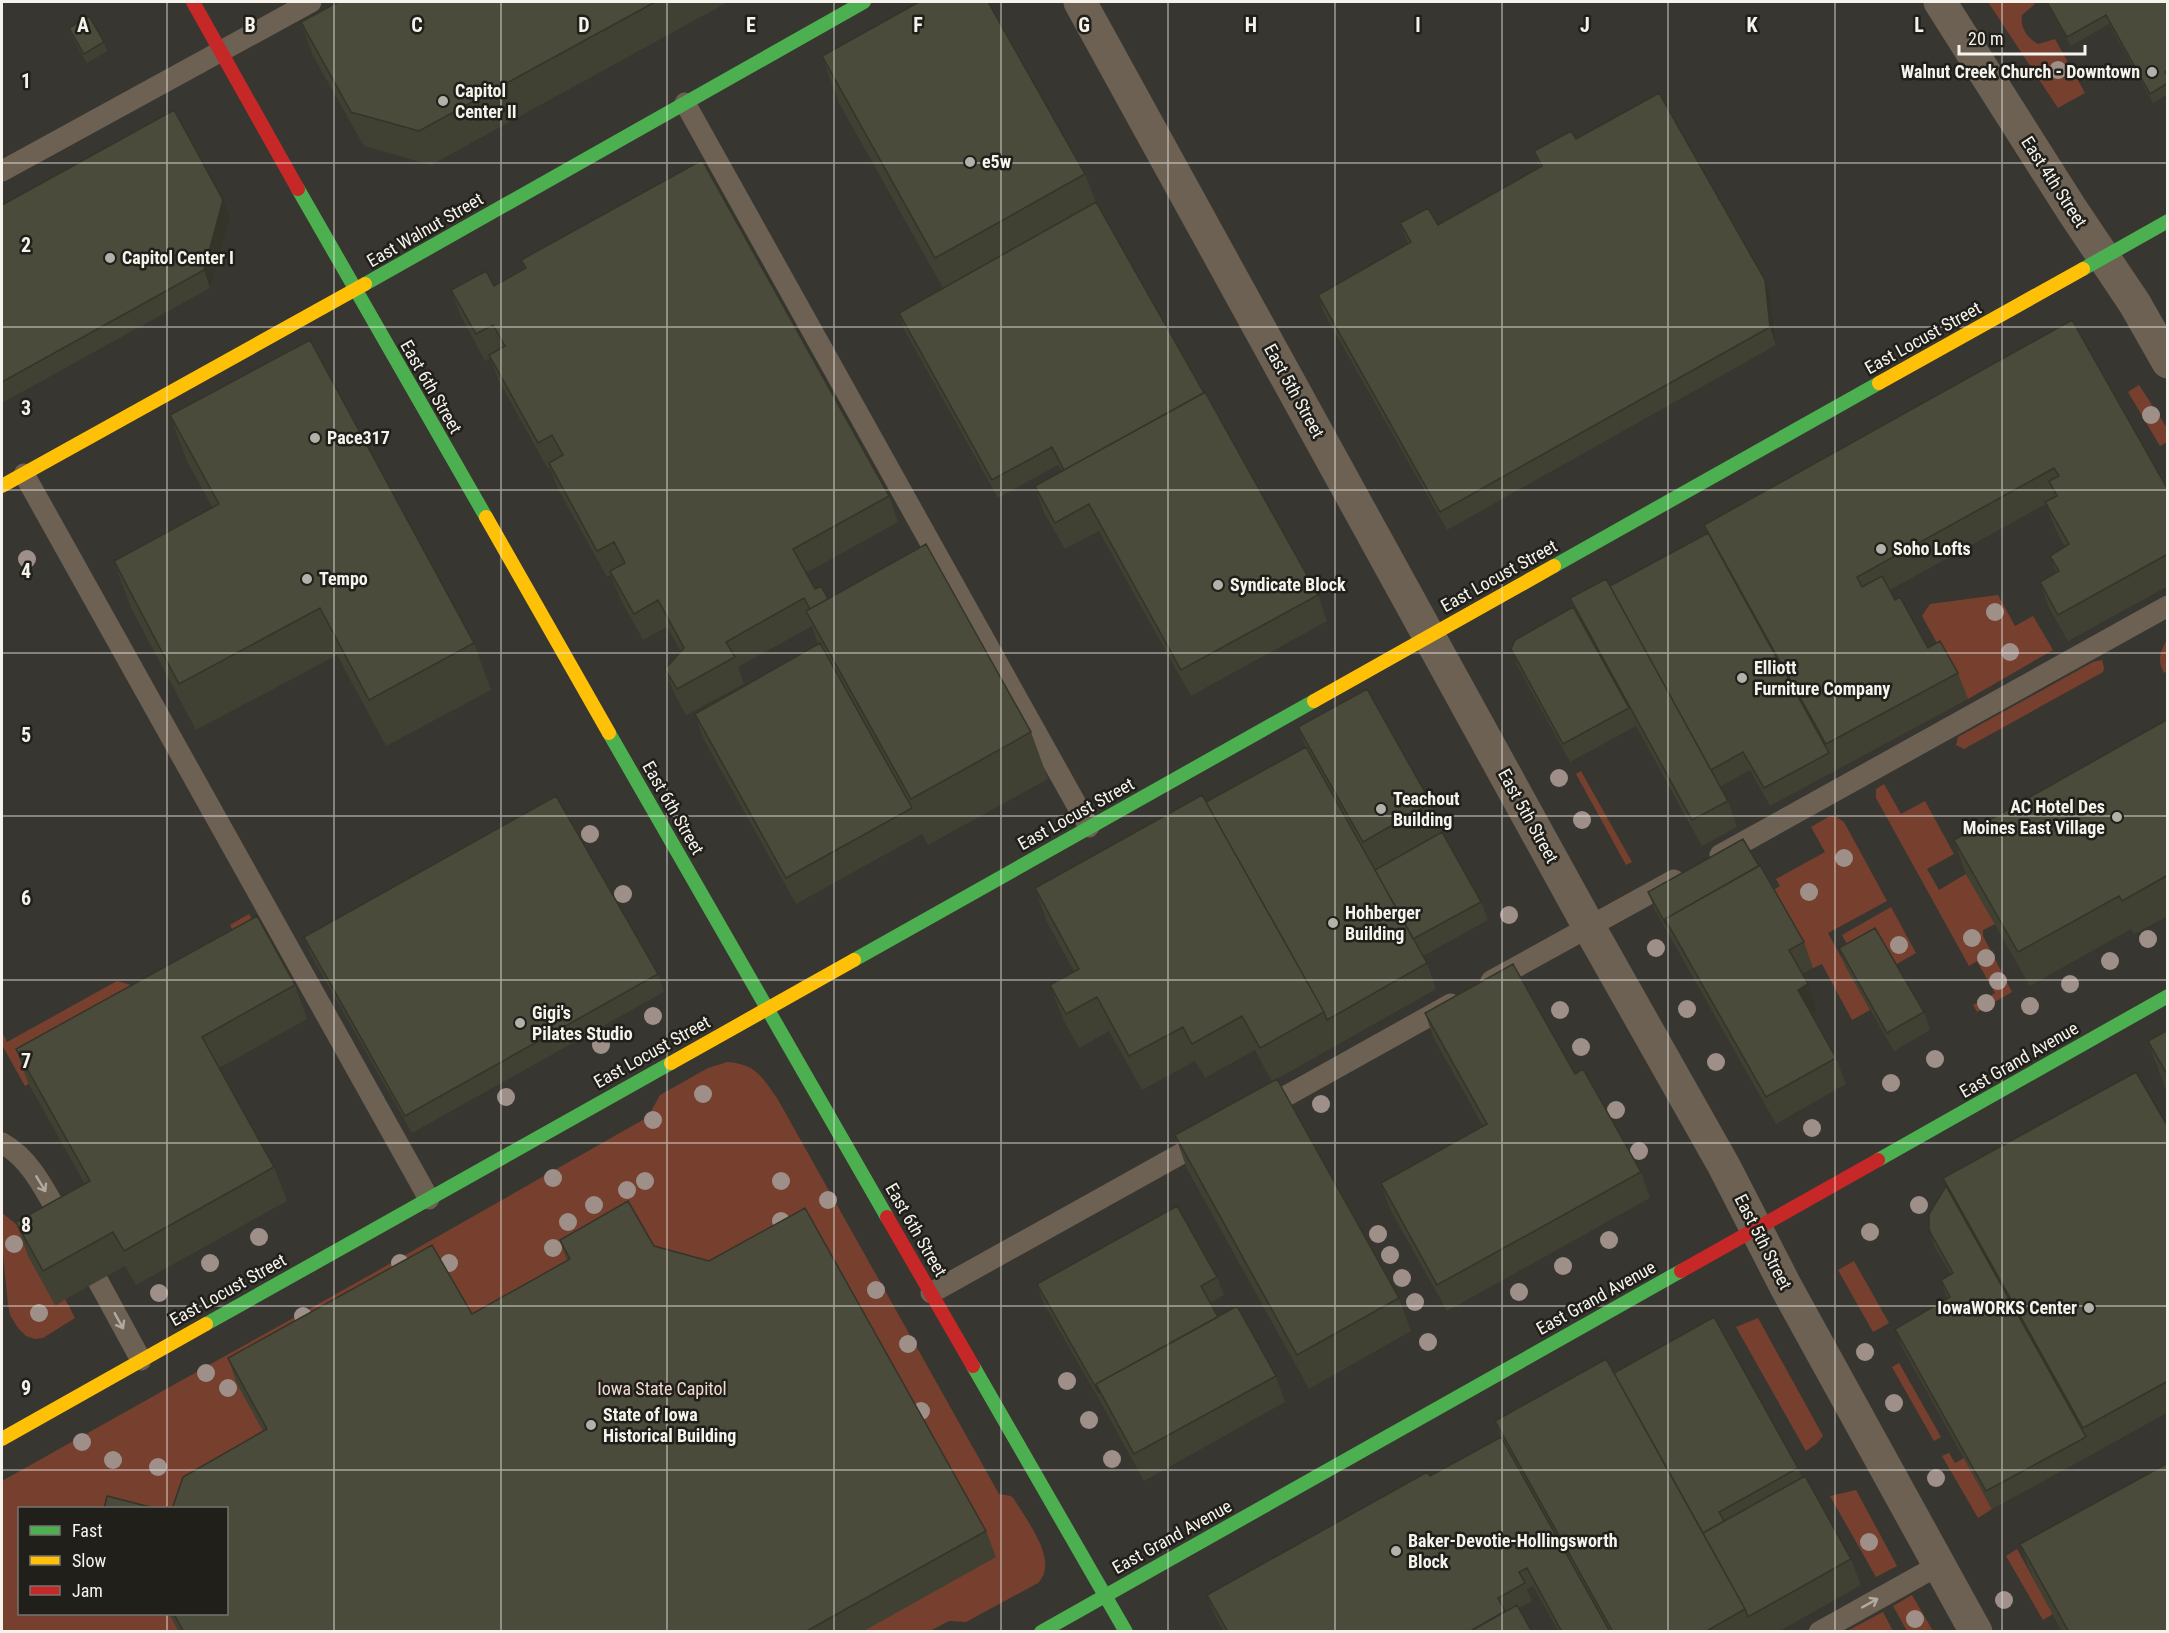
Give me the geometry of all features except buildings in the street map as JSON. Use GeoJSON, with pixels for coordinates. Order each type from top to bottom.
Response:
{"type":"FeatureCollection","features":[{"type":"Feature","properties":{"kind":"main road","name":"East 6th Street"},"geometry":{"type":"LineString","coordinates":[[193,2],[355,290],[1126,1632]]}},
{"type":"Feature","properties":{"kind":"main road","name":"East Walnut Street"},"geometry":{"type":"LineString","coordinates":[[2,486],[355,290],[864,2]]}},
{"type":"Feature","properties":{"kind":"main road","name":"East Locust Street"},"geometry":{"type":"LineString","coordinates":[[2,1439],[2168,221]]}},
{"type":"Feature","properties":{"kind":"main road","name":"East Grand Avenue"},"geometry":{"type":"LineString","coordinates":[[1041,1632],[2168,996]]}},
{"type":"Feature","properties":{"kind":"street","name":"East 5th Street"},"geometry":{"type":"LineString","coordinates":[[1080,2],[1589,927],[1725,1166],[1756,1228],[1976,1632]]}},
{"type":"Feature","properties":{"kind":"street","name":"East 4th Street"},"geometry":{"type":"LineString","coordinates":[[1940,2],[2135,304],[2168,362]]}},
{"type":"Feature","properties":{"kind":"lane"},"geometry":{"type":"LineString","coordinates":[[2,171],[311,2]]}},
{"type":"Feature","properties":{"kind":"lane"},"geometry":{"type":"LineString","coordinates":[[685,103],[1089,827]]}},
{"type":"Feature","properties":{"kind":"lane"},"geometry":{"type":"LineString","coordinates":[[24,474],[429,1199]]}},
{"type":"Feature","properties":{"kind":"lane"},"geometry":{"type":"LineString","coordinates":[[1248,1117],[2168,606]]}},
{"type":"Feature","properties":{"kind":"lane"},"geometry":{"type":"LineString","coordinates":[[931,1293],[1217,1134]]}},
{"type":"Feature","properties":{"kind":"lane"},"geometry":{"type":"LineString","coordinates":[[2,1143],[11,1148],[33,1170],[70,1233]]}},
{"type":"Feature","properties":{"kind":"lane"},"geometry":{"type":"LineString","coordinates":[[98,1281],[141,1360]]}},
{"type":"Feature","properties":{"kind":"lane"},"geometry":{"type":"LineString","coordinates":[[1819,1632],[1939,1564]]}},
{"type":"Feature","properties":{"kind":"green space"},"geometry":{"type":"Polygon","coordinates":[[[1988,2],[2033,2],[2035,4],[2022,15],[2025,32],[2038,44],[2055,39],[2085,93],[2058,108],[1988,2]]]}},
{"type":"Feature","properties":{"kind":"green space"},"geometry":{"type":"Polygon","coordinates":[[[2139,385],[2167,428],[2167,442],[2160,446],[2128,392],[2139,385]]]}},
{"type":"Feature","properties":{"kind":"green space"},"geometry":{"type":"Polygon","coordinates":[[[1998,595],[2015,626],[2033,616],[2053,650],[1968,699],[1922,616],[1930,604],[1998,595]]]}},
{"type":"Feature","properties":{"kind":"green space"},"geometry":{"type":"Polygon","coordinates":[[[2167,640],[2167,671],[2164,673],[2160,656],[2167,640]]]}},
{"type":"Feature","properties":{"kind":"green space"},"geometry":{"type":"Polygon","coordinates":[[[2102,660],[2103,672],[1964,749],[1956,745],[1958,737],[2093,662],[2102,660]]]}},
{"type":"Feature","properties":{"kind":"green space"},"geometry":{"type":"Polygon","coordinates":[[[1581,771],[1632,862],[1626,865],[1576,774],[1581,771]]]}},
{"type":"Feature","properties":{"kind":"green space"},"geometry":{"type":"Polygon","coordinates":[[[1884,784],[1901,814],[1925,801],[1954,854],[1927,869],[1939,890],[1966,874],[1995,924],[1983,930],[1983,936],[2012,992],[1977,1012],[1973,1005],[1995,993],[1977,961],[1969,966],[1876,798],[1876,789],[1884,784]]]}},
{"type":"Feature","properties":{"kind":"green space"},"geometry":{"type":"Polygon","coordinates":[[[1830,816],[1835,816],[1844,822],[1887,901],[1828,933],[1870,1010],[1852,1020],[1822,964],[1813,968],[1770,892],[1780,886],[1776,879],[1825,852],[1811,827],[1830,816]]]}},
{"type":"Feature","properties":{"kind":"green space"},"geometry":{"type":"Polygon","coordinates":[[[1891,907],[1916,953],[1893,966],[1856,960],[1842,935],[1891,907]]]}},
{"type":"Feature","properties":{"kind":"green space"},"geometry":{"type":"Polygon","coordinates":[[[249,914],[269,950],[25,1086],[2,1045],[2,1032],[7,1042],[117,981],[162,994],[243,949],[230,925],[249,914]]]}},
{"type":"Feature","properties":{"kind":"green space","name":"Iowa State Capitol"},"geometry":{"type":"Polygon","coordinates":[[[727,1062],[745,1065],[762,1077],[777,1098],[999,1494],[1011,1496],[1014,1499],[1033,1529],[1043,1552],[1045,1564],[1044,1574],[1038,1583],[966,1622],[949,1621],[930,1631],[2,1631],[2,1481],[648,1117],[660,1095],[708,1068],[727,1062]]]}},
{"type":"Feature","properties":{"kind":"green space"},"geometry":{"type":"Polygon","coordinates":[[[2,1213],[24,1230],[56,1305],[65,1299],[75,1318],[43,1338],[35,1339],[26,1336],[10,1315],[2,1245],[2,1213]]]}},
{"type":"Feature","properties":{"kind":"green space"},"geometry":{"type":"Polygon","coordinates":[[[1854,1261],[1889,1323],[1873,1332],[1838,1270],[1854,1261]]]}},
{"type":"Feature","properties":{"kind":"green space"},"geometry":{"type":"Polygon","coordinates":[[[1758,1318],[1823,1436],[1806,1451],[1736,1327],[1758,1318]]]}},
{"type":"Feature","properties":{"kind":"green space"},"geometry":{"type":"Polygon","coordinates":[[[1899,1363],[1941,1437],[1934,1441],[1892,1367],[1899,1363]]]}},
{"type":"Feature","properties":{"kind":"green space"},"geometry":{"type":"Polygon","coordinates":[[[1949,1453],[1955,1463],[1964,1458],[1992,1509],[1978,1518],[1942,1456],[1949,1453]]]}},
{"type":"Feature","properties":{"kind":"green space"},"geometry":{"type":"Polygon","coordinates":[[[1856,1490],[1897,1566],[1876,1577],[1830,1496],[1856,1490]]]}},
{"type":"Feature","properties":{"kind":"green space"},"geometry":{"type":"Polygon","coordinates":[[[2017,1549],[2053,1614],[2043,1620],[2006,1556],[2017,1549]]]}},
{"type":"Feature","properties":{"kind":"green space"},"geometry":{"type":"Polygon","coordinates":[[[1912,1595],[1933,1631],[1907,1631],[1893,1606],[1912,1595]]]}},
{"type":"Feature","properties":{"kind":"green space"},"geometry":{"type":"Polygon","coordinates":[[[1883,1612],[1893,1631],[1847,1631],[1883,1612]]]}},
{"type":"Feature","properties":{"kind":"traffic: fast"},"geometry":{"type":"LineString","coordinates":[[365,284],[864,2]]}},
{"type":"Feature","properties":{"kind":"traffic: fast"},"geometry":{"type":"LineString","coordinates":[[298,189],[486,517]]}},
{"type":"Feature","properties":{"kind":"traffic: fast"},"geometry":{"type":"LineString","coordinates":[[2083,269],[2168,221]]}},
{"type":"Feature","properties":{"kind":"traffic: fast"},"geometry":{"type":"LineString","coordinates":[[1554,566],[1879,383]]}},
{"type":"Feature","properties":{"kind":"traffic: fast"},"geometry":{"type":"LineString","coordinates":[[854,960],[1314,701]]}},
{"type":"Feature","properties":{"kind":"traffic: fast"},"geometry":{"type":"LineString","coordinates":[[609,733],[887,1217]]}},
{"type":"Feature","properties":{"kind":"traffic: fast"},"geometry":{"type":"LineString","coordinates":[[1878,1160],[2168,996]]}},
{"type":"Feature","properties":{"kind":"traffic: fast"},"geometry":{"type":"LineString","coordinates":[[206,1324],[671,1063]]}},
{"type":"Feature","properties":{"kind":"traffic: fast"},"geometry":{"type":"LineString","coordinates":[[1041,1632],[1681,1271]]}},
{"type":"Feature","properties":{"kind":"traffic: fast"},"geometry":{"type":"LineString","coordinates":[[973,1366],[1126,1632]]}},
{"type":"Feature","properties":{"kind":"traffic: slow"},"geometry":{"type":"LineString","coordinates":[[1879,383],[2083,269]]}},
{"type":"Feature","properties":{"kind":"traffic: slow"},"geometry":{"type":"LineString","coordinates":[[2,486],[365,284]]}},
{"type":"Feature","properties":{"kind":"traffic: slow"},"geometry":{"type":"LineString","coordinates":[[486,517],[609,733]]}},
{"type":"Feature","properties":{"kind":"traffic: slow"},"geometry":{"type":"LineString","coordinates":[[1314,701],[1554,566]]}},
{"type":"Feature","properties":{"kind":"traffic: slow"},"geometry":{"type":"LineString","coordinates":[[671,1063],[854,960]]}},
{"type":"Feature","properties":{"kind":"traffic: slow"},"geometry":{"type":"LineString","coordinates":[[2,1439],[206,1324]]}},
{"type":"Feature","properties":{"kind":"traffic: jam"},"geometry":{"type":"LineString","coordinates":[[193,2],[298,189]]}},
{"type":"Feature","properties":{"kind":"traffic: jam"},"geometry":{"type":"LineString","coordinates":[[1681,1271],[1878,1160]]}},
{"type":"Feature","properties":{"kind":"traffic: jam"},"geometry":{"type":"LineString","coordinates":[[887,1217],[973,1366]]}},
{"type":"Feature","properties":{"kind":"place","name":"Walnut Creek Church - Downtown"},"geometry":{"type":"Point","coordinates":[2152,72]}},
{"type":"Feature","properties":{"kind":"place","name":"Capitol Center II"},"geometry":{"type":"Point","coordinates":[443,101]}},
{"type":"Feature","properties":{"kind":"place","name":"e5w"},"geometry":{"type":"Point","coordinates":[970,162]}},
{"type":"Feature","properties":{"kind":"place","name":"Capitol Center I"},"geometry":{"type":"Point","coordinates":[110,258]}},
{"type":"Feature","properties":{"kind":"place","name":"Pace317"},"geometry":{"type":"Point","coordinates":[315,438]}},
{"type":"Feature","properties":{"kind":"place","name":"Soho Lofts"},"geometry":{"type":"Point","coordinates":[1881,549]}},
{"type":"Feature","properties":{"kind":"place","name":"Tempo"},"geometry":{"type":"Point","coordinates":[307,579]}},
{"type":"Feature","properties":{"kind":"place","name":"Syndicate Block"},"geometry":{"type":"Point","coordinates":[1218,585]}},
{"type":"Feature","properties":{"kind":"place","name":"Elliott Furniture Company"},"geometry":{"type":"Point","coordinates":[1742,678]}},
{"type":"Feature","properties":{"kind":"place","name":"Teachout Building"},"geometry":{"type":"Point","coordinates":[1381,809]}},
{"type":"Feature","properties":{"kind":"place","name":"AC Hotel Des Moines East Village"},"geometry":{"type":"Point","coordinates":[2117,817]}},
{"type":"Feature","properties":{"kind":"place","name":"Hohberger Building"},"geometry":{"type":"Point","coordinates":[1333,923]}},
{"type":"Feature","properties":{"kind":"place","name":"Gigi's Pilates Studio"},"geometry":{"type":"Point","coordinates":[520,1023]}},
{"type":"Feature","properties":{"kind":"place","name":"IowaWORKS Center"},"geometry":{"type":"Point","coordinates":[2089,1308]}},
{"type":"Feature","properties":{"kind":"place","name":"State of Iowa Historical Building"},"geometry":{"type":"Point","coordinates":[591,1425]}},
{"type":"Feature","properties":{"kind":"place","name":"Baker-Devotie-Hollingsworth Block"},"geometry":{"type":"Point","coordinates":[1396,1551]}}]}
